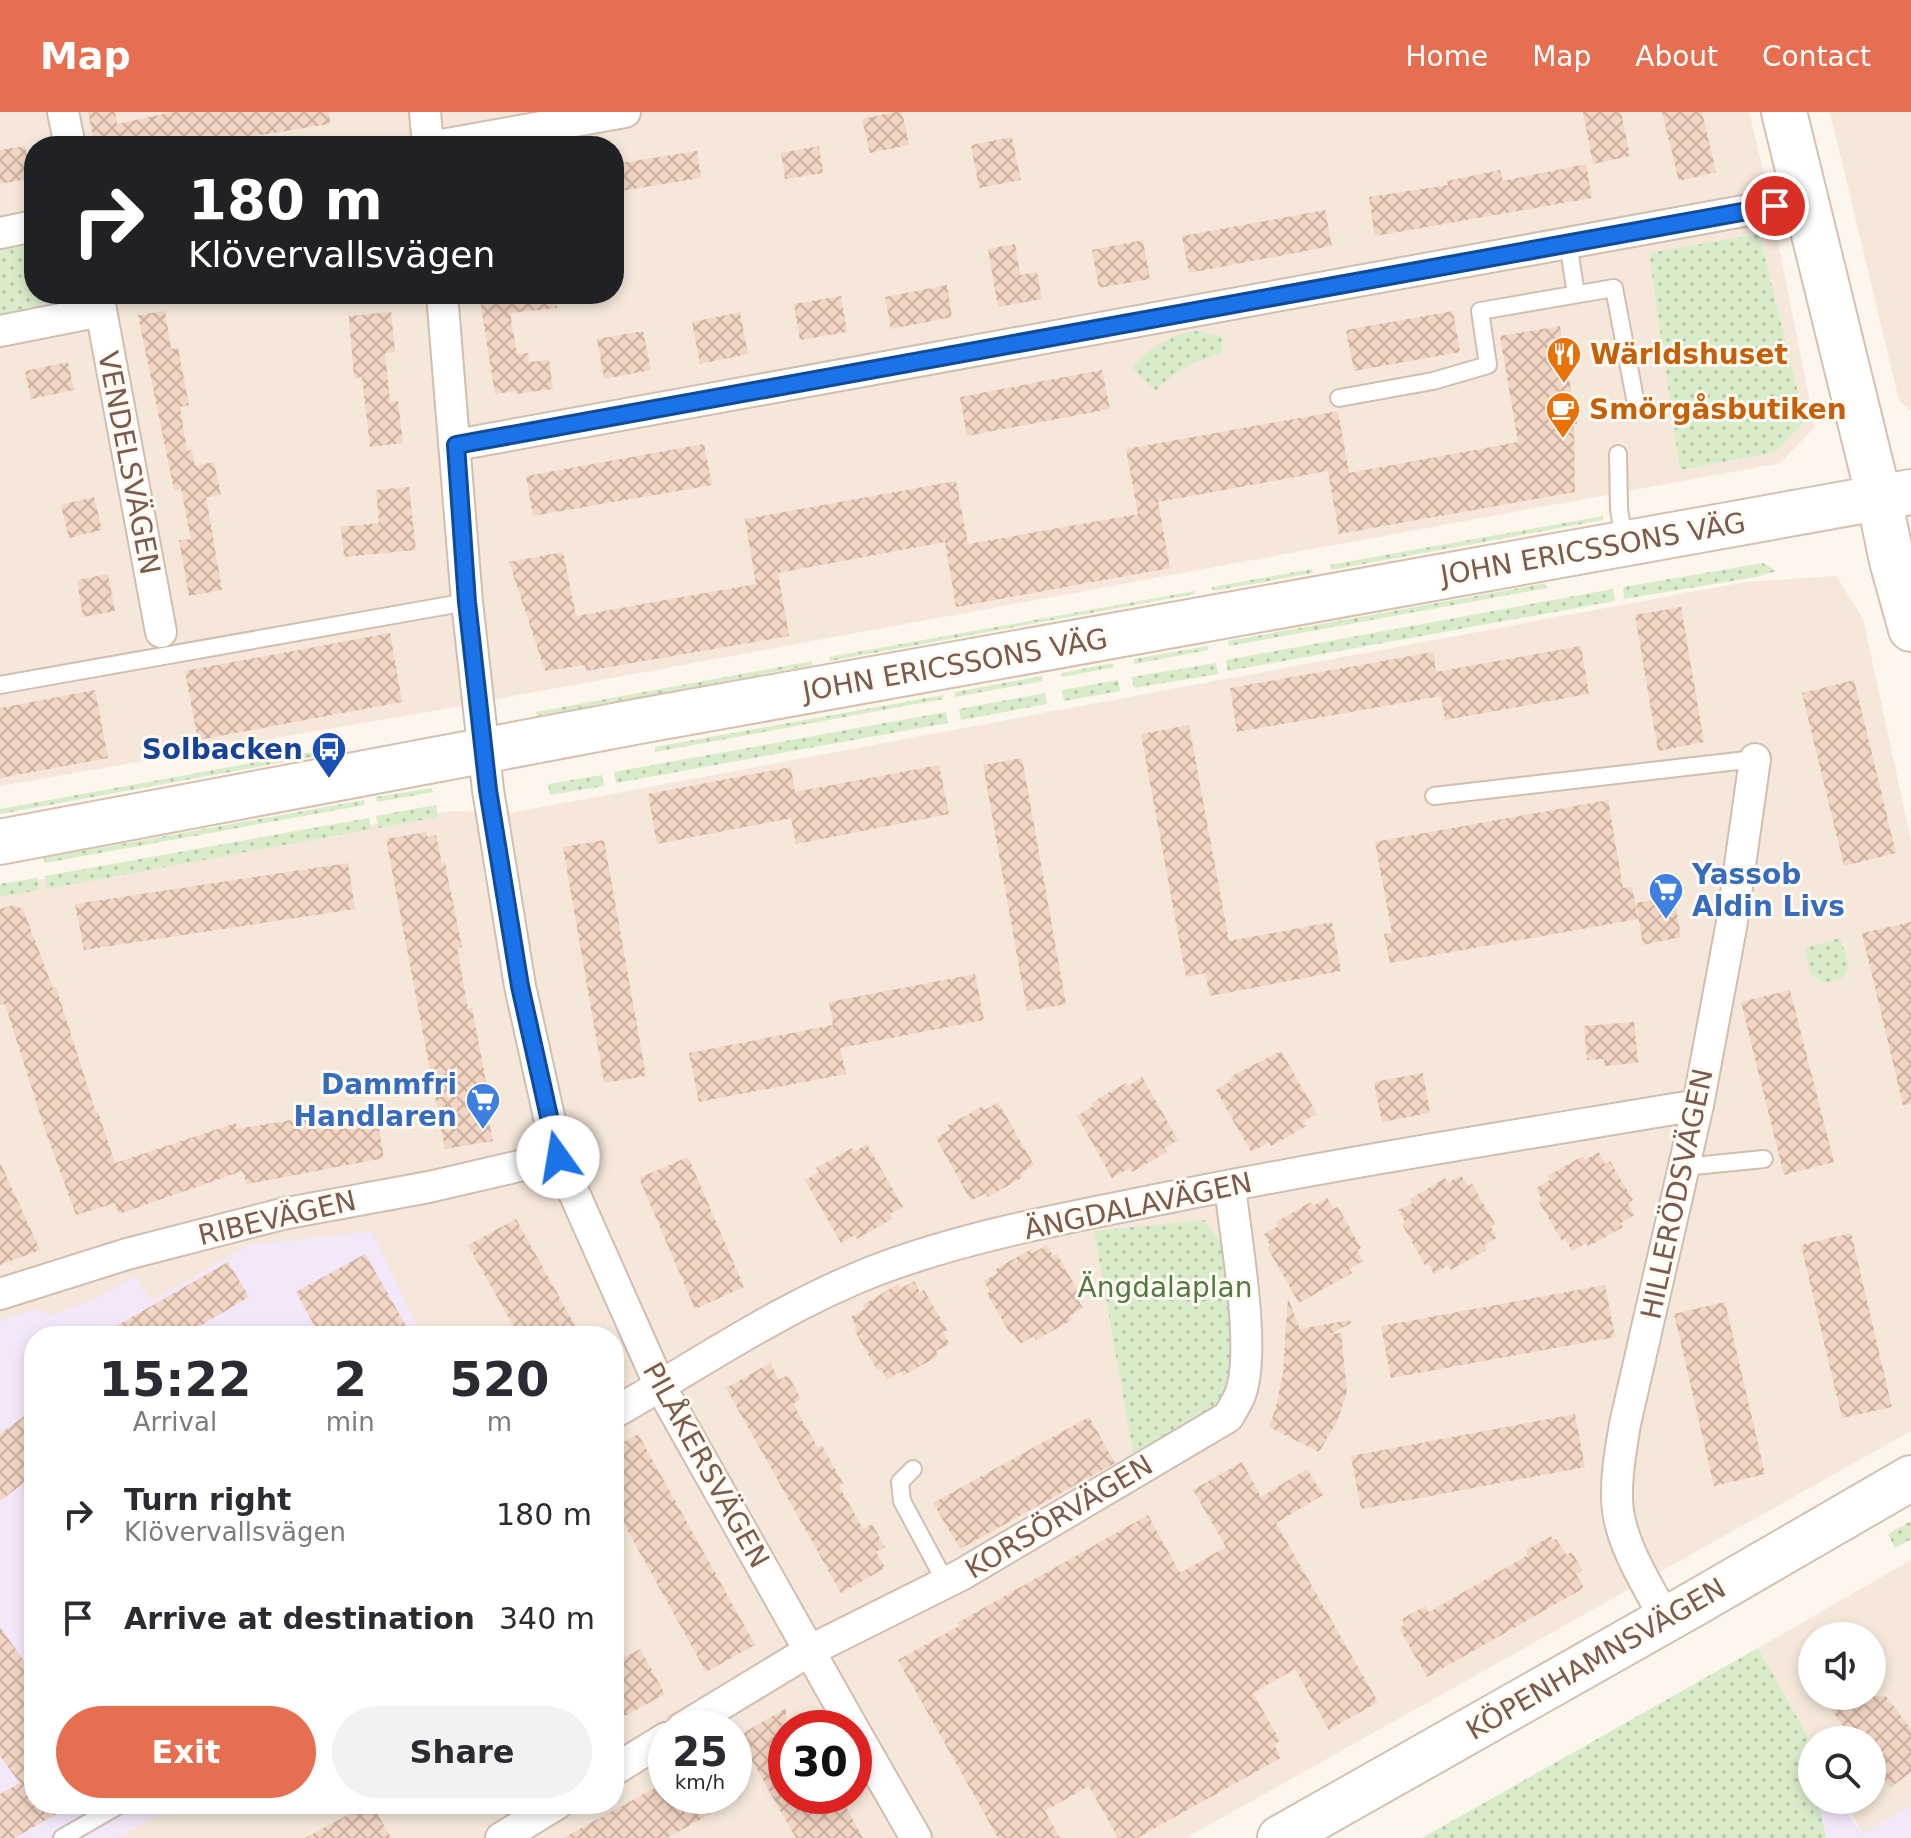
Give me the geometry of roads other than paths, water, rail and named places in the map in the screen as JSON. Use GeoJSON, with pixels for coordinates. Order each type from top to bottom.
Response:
{"type":"FeatureCollection","features":[{"type":"Feature","properties":{"kind":"street"},"geometry":{"type":"LineString","coordinates":[[63,112],[68,136]]}},
{"type":"Feature","properties":{"kind":"street"},"geometry":{"type":"LineString","coordinates":[[425,112],[427,136]]}},
{"type":"Feature","properties":{"kind":"street"},"geometry":{"type":"LineString","coordinates":[[492,136],[625,112]]}},
{"type":"Feature","properties":{"kind":"street"},"geometry":{"type":"LineString","coordinates":[[1784,112],[1804,200],[1895,495],[1892,561],[1911,629]]}},
{"type":"Feature","properties":{"kind":"street"},"geometry":{"type":"LineString","coordinates":[[456,445],[1804,200]]}},
{"type":"Feature","properties":{"kind":"street"},"geometry":{"type":"LineString","coordinates":[[0,233],[24,228]]}},
{"type":"Feature","properties":{"kind":"street"},"geometry":{"type":"LineString","coordinates":[[0,331],[95,304]]}},
{"type":"Feature","properties":{"kind":"street","name":"VENDELSVÄGEN"},"geometry":{"type":"LineString","coordinates":[[99,304],[161,632]]}},
{"type":"Feature","properties":{"kind":"street","name":"PILÅKERSVÄGEN"},"geometry":{"type":"LineString","coordinates":[[443,304],[467,602],[483,751],[520,986],[558,1157],[660,1386],[843,1710]]}},
{"type":"Feature","properties":{"kind":"street","name":"JOHN ERICSSONS VÄG"},"geometry":{"type":"LineString","coordinates":[[0,842],[483,751],[1895,495]]}},
{"type":"Feature","properties":{"kind":"street","name":"HILLERÖDSVÄGEN"},"geometry":{"type":"LineString","coordinates":[[1666,1620],[1639,1569],[1625,1534],[1617,1502],[1618,1472],[1625,1424],[1698,1105],[1732,922],[1755,759]]}},
{"type":"Feature","properties":{"kind":"street","name":"ÄNGDALAVÄGEN"},"geometry":{"type":"LineString","coordinates":[[624,1407],[790,1310],[874,1271],[979,1240],[1087,1214],[1230,1186],[1698,1105]]}},
{"type":"Feature","properties":{"kind":"street","name":"RIBEVÄGEN"},"geometry":{"type":"LineString","coordinates":[[0,1294],[127,1254],[291,1212],[429,1187],[558,1157]]}},
{"type":"Feature","properties":{"kind":"street","name":"KORSÖRVÄGEN"},"geometry":{"type":"LineString","coordinates":[[712,1710],[809,1651],[946,1583],[1228,1417],[1240,1394],[1245,1372],[1246,1328],[1230,1186]]}},
{"type":"Feature","properties":{"kind":"street","name":"KÖPENHAMNSVÄGEN"},"geometry":{"type":"LineString","coordinates":[[1280,1838],[1911,1478]]}},
{"type":"Feature","properties":{"kind":"street"},"geometry":{"type":"LineString","coordinates":[[624,1764],[648,1749]]}},
{"type":"Feature","properties":{"kind":"street","name":"PILÅKERSVÄGEN"},"geometry":{"type":"LineString","coordinates":[[872,1761],[916,1838]]}},
{"type":"Feature","properties":{"kind":"street"},"geometry":{"type":"LineString","coordinates":[[501,1838],[541,1814]]}},
{"type":"Feature","properties":{"kind":"lane"},"geometry":{"type":"LineString","coordinates":[[1568,243],[1576,294]]}},
{"type":"Feature","properties":{"kind":"lane"},"geometry":{"type":"LineString","coordinates":[[1339,398],[1433,381],[1488,365],[1480,311],[1614,288],[1636,404]]}},
{"type":"Feature","properties":{"kind":"lane"},"geometry":{"type":"LineString","coordinates":[[1618,454],[1619,509],[1624,543]]}},
{"type":"Feature","properties":{"kind":"lane"},"geometry":{"type":"LineString","coordinates":[[0,685],[467,602]]}},
{"type":"Feature","properties":{"kind":"lane"},"geometry":{"type":"LineString","coordinates":[[1434,796],[1755,759]]}},
{"type":"Feature","properties":{"kind":"lane"},"geometry":{"type":"LineString","coordinates":[[1684,1167],[1764,1159]]}},
{"type":"Feature","properties":{"kind":"lane"},"geometry":{"type":"LineString","coordinates":[[913,1469],[900,1482],[902,1501],[946,1583]]}},
{"type":"Feature","properties":{"kind":"lane"},"geometry":{"type":"LineString","coordinates":[[62,1838],[104,1814]]}},
{"type":"Feature","properties":{"kind":"place","name":"Wärldshuset"},"geometry":{"type":"Point","coordinates":[1564,385]}},
{"type":"Feature","properties":{"kind":"place","name":"Smörgåsbutiken"},"geometry":{"type":"Point","coordinates":[1563,440]}},
{"type":"Feature","properties":{"kind":"place","name":"Solbacken"},"geometry":{"type":"Point","coordinates":[329,780]}},
{"type":"Feature","properties":{"kind":"place","name":"Yassob Aldin Livs"},"geometry":{"type":"Point","coordinates":[1666,921]}},
{"type":"Feature","properties":{"kind":"place","name":"Dammfri Handlaren"},"geometry":{"type":"Point","coordinates":[483,1131]}},
{"type":"Feature","properties":{"kind":"park label","name":"Ängdalaplan"},"geometry":{"type":"Point","coordinates":[1165,1287]}}]}
